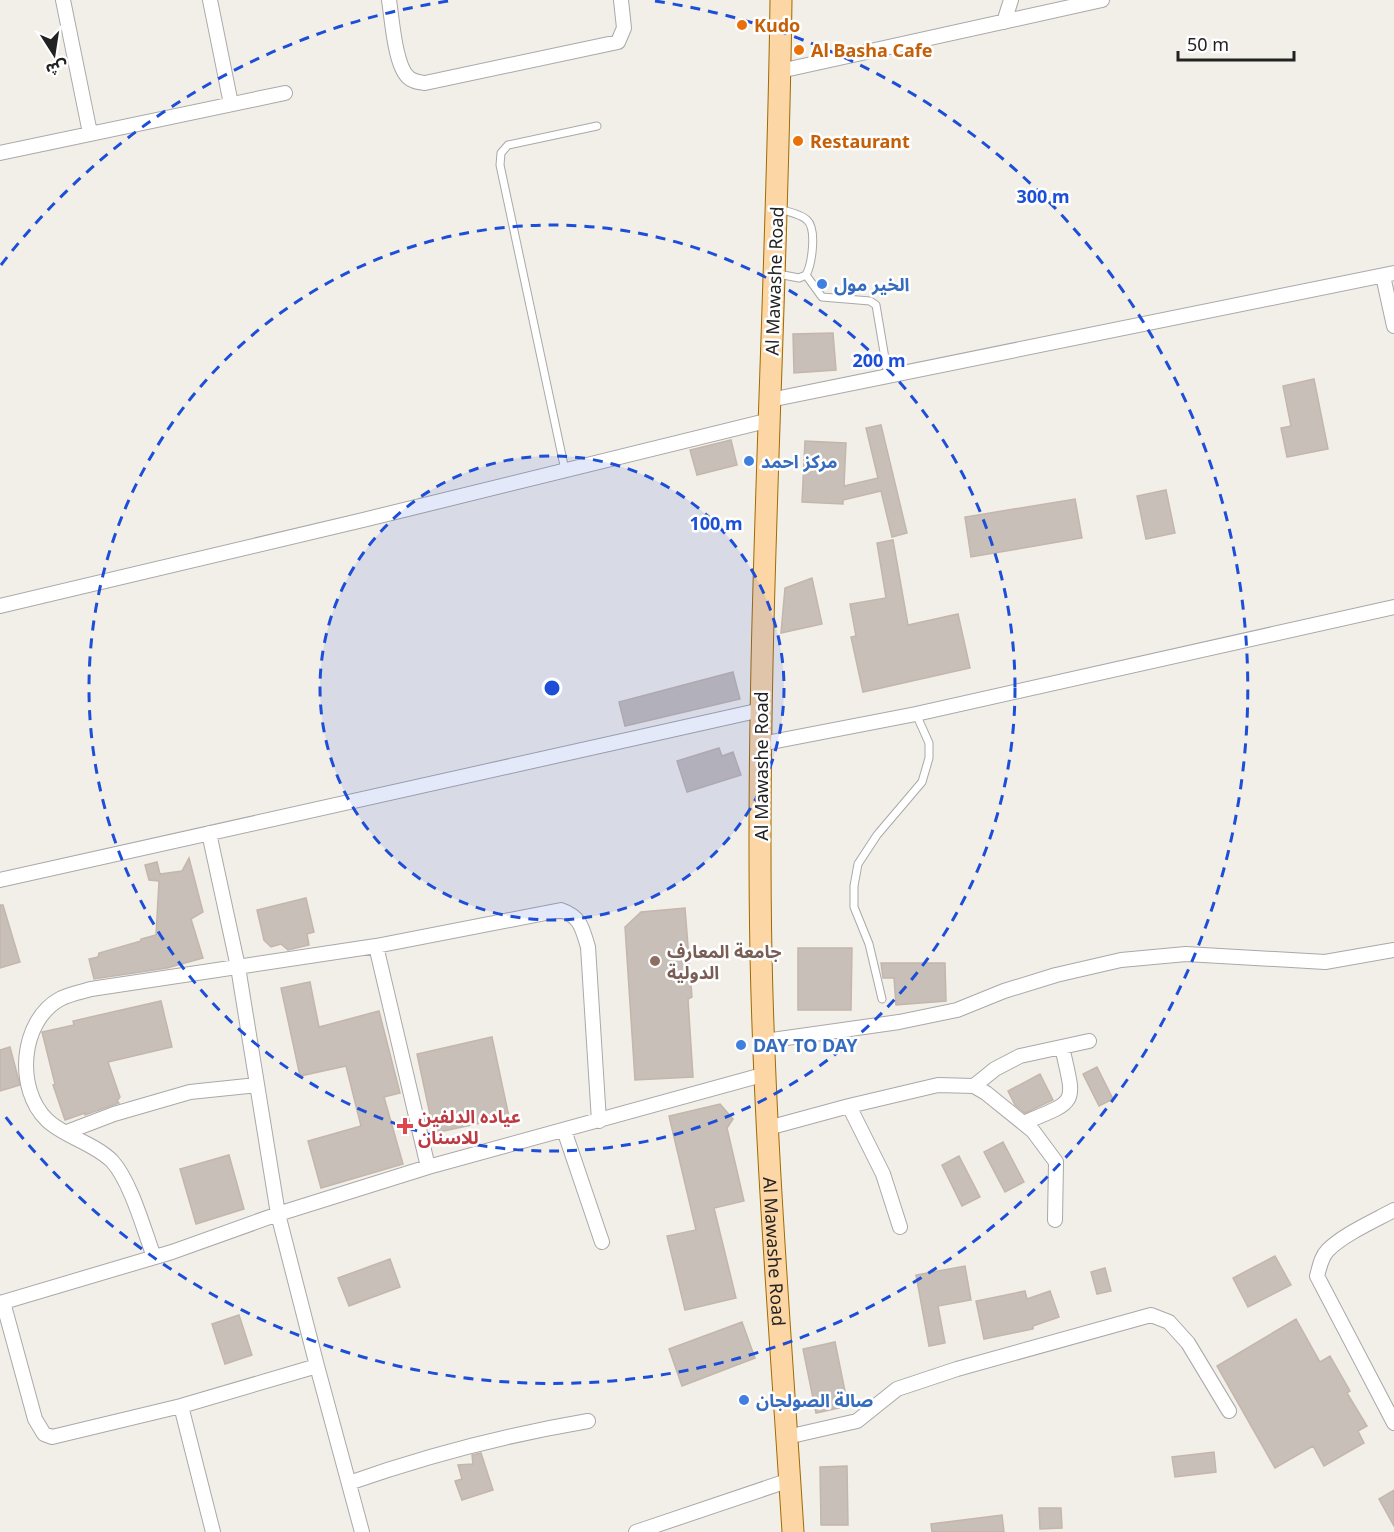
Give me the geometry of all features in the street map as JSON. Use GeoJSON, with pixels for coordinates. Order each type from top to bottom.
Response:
{"type":"FeatureCollection","features":[{"type":"Feature","properties":{"kind":"main road","name":"Al Mawashe Road"},"geometry":{"type":"LineString","coordinates":[[781,0],[777,208],[761,710],[761,957],[768,1128],[793,1532]]}},
{"type":"Feature","properties":{"kind":"street"},"geometry":{"type":"LineString","coordinates":[[63,0],[90,133]]}},
{"type":"Feature","properties":{"kind":"street"},"geometry":{"type":"LineString","coordinates":[[210,0],[231,104]]}},
{"type":"Feature","properties":{"kind":"street"},"geometry":{"type":"LineString","coordinates":[[389,0],[400,65],[408,78],[425,83],[618,42],[624,28],[621,0]]}},
{"type":"Feature","properties":{"kind":"street"},"geometry":{"type":"LineString","coordinates":[[1004,22],[1011,0]]}},
{"type":"Feature","properties":{"kind":"street"},"geometry":{"type":"LineString","coordinates":[[780,71],[1102,0]]}},
{"type":"Feature","properties":{"kind":"street"},"geometry":{"type":"LineString","coordinates":[[0,153],[285,93]]}},
{"type":"Feature","properties":{"kind":"street"},"geometry":{"type":"LineString","coordinates":[[0,606],[565,470],[888,376],[1389,274],[1394,326]]}},
{"type":"Feature","properties":{"kind":"street"},"geometry":{"type":"LineString","coordinates":[[761,744],[916,714],[1394,607]]}},
{"type":"Feature","properties":{"kind":"street"},"geometry":{"type":"LineString","coordinates":[[0,880],[761,710]]}},
{"type":"Feature","properties":{"kind":"street"},"geometry":{"type":"LineString","coordinates":[[209,833],[238,968],[278,1214],[316,1366],[362,1532]]}},
{"type":"Feature","properties":{"kind":"street"},"geometry":{"type":"LineString","coordinates":[[154,1257],[123,1176],[111,1160],[48,1121],[36,1107],[27,1083],[27,1054],[33,1030],[42,1015],[59,999],[91,989],[376,946],[561,910],[572,914],[581,925],[588,947],[599,1121]]}},
{"type":"Feature","properties":{"kind":"street"},"geometry":{"type":"LineString","coordinates":[[376,946],[428,1167]]}},
{"type":"Feature","properties":{"kind":"street"},"geometry":{"type":"LineString","coordinates":[[765,1041],[899,1022],[957,1010],[1056,975],[1121,960],[1186,954],[1325,962],[1394,950]]}},
{"type":"Feature","properties":{"kind":"street"},"geometry":{"type":"LineString","coordinates":[[974,1086],[995,1069],[1020,1056],[1089,1041]]}},
{"type":"Feature","properties":{"kind":"street"},"geometry":{"type":"LineString","coordinates":[[1023,1123],[1068,1102],[1072,1090],[1062,1047]]}},
{"type":"Feature","properties":{"kind":"street"},"geometry":{"type":"LineString","coordinates":[[316,1366],[181,1406],[52,1437],[44,1434],[35,1419],[1,1303],[154,1257],[278,1214],[428,1167],[766,1074]]}},
{"type":"Feature","properties":{"kind":"street"},"geometry":{"type":"LineString","coordinates":[[68,1132],[114,1114],[190,1092],[257,1085]]}},
{"type":"Feature","properties":{"kind":"street"},"geometry":{"type":"LineString","coordinates":[[768,1128],[938,1085],[974,1086],[1033,1131],[1056,1162],[1055,1220]]}},
{"type":"Feature","properties":{"kind":"street"},"geometry":{"type":"LineString","coordinates":[[849,1106],[884,1174],[900,1227]]}},
{"type":"Feature","properties":{"kind":"street"},"geometry":{"type":"LineString","coordinates":[[564,1130],[602,1242]]}},
{"type":"Feature","properties":{"kind":"street"},"geometry":{"type":"LineString","coordinates":[[1394,1210],[1353,1232],[1329,1249],[1321,1260],[1317,1276],[1394,1423]]}},
{"type":"Feature","properties":{"kind":"street"},"geometry":{"type":"LineString","coordinates":[[787,1437],[857,1421],[897,1389],[947,1372],[1151,1316],[1168,1322],[1188,1343],[1229,1411]]}},
{"type":"Feature","properties":{"kind":"street"},"geometry":{"type":"LineString","coordinates":[[181,1406],[213,1532]]}},
{"type":"Feature","properties":{"kind":"street"},"geometry":{"type":"LineString","coordinates":[[349,1484],[422,1458],[534,1431],[588,1421]]}},
{"type":"Feature","properties":{"kind":"street"},"geometry":{"type":"LineString","coordinates":[[636,1532],[789,1480]]}},
{"type":"Feature","properties":{"kind":"lane"},"geometry":{"type":"LineString","coordinates":[[565,470],[500,165],[501,153],[508,146],[597,126]]}},
{"type":"Feature","properties":{"kind":"lane"},"geometry":{"type":"LineString","coordinates":[[775,274],[799,278],[806,275],[810,268],[813,233],[810,222],[804,217],[777,208]]}},
{"type":"Feature","properties":{"kind":"lane"},"geometry":{"type":"LineString","coordinates":[[806,275],[822,297],[870,301],[876,304],[888,376]]}},
{"type":"Feature","properties":{"kind":"lane"},"geometry":{"type":"LineString","coordinates":[[882,999],[869,944],[854,907],[854,886],[858,864],[877,835],[922,782],[929,758],[928,743],[916,714]]}},
{"type":"Feature","properties":{"kind":"building"},"geometry":{"type":"Polygon","coordinates":[[[833,333],[836,370],[794,373],[793,334],[833,333]]]}},
{"type":"Feature","properties":{"kind":"building"},"geometry":{"type":"Polygon","coordinates":[[[1314,379],[1328,449],[1287,457],[1281,428],[1291,426],[1283,386],[1314,379]]]}},
{"type":"Feature","properties":{"kind":"building"},"geometry":{"type":"Polygon","coordinates":[[[881,425],[907,533],[892,537],[881,491],[843,500],[843,504],[802,502],[805,441],[846,443],[844,486],[878,478],[866,428],[881,425]]]}},
{"type":"Feature","properties":{"kind":"building"},"geometry":{"type":"Polygon","coordinates":[[[731,440],[737,465],[697,475],[690,450],[731,440]]]}},
{"type":"Feature","properties":{"kind":"building"},"geometry":{"type":"Polygon","coordinates":[[[1166,490],[1175,533],[1146,539],[1137,496],[1166,490]]]}},
{"type":"Feature","properties":{"kind":"building"},"geometry":{"type":"Polygon","coordinates":[[[1075,499],[1082,538],[971,557],[965,517],[1075,499]]]}},
{"type":"Feature","properties":{"kind":"building"},"geometry":{"type":"Polygon","coordinates":[[[893,540],[908,625],[958,614],[970,668],[863,692],[851,637],[856,636],[850,604],[886,598],[877,543],[893,540]]]}},
{"type":"Feature","properties":{"kind":"building"},"geometry":{"type":"Polygon","coordinates":[[[812,578],[822,624],[781,633],[785,588],[812,578]]]}},
{"type":"Feature","properties":{"kind":"building"},"geometry":{"type":"Polygon","coordinates":[[[733,672],[740,699],[625,726],[619,702],[733,672]]]}},
{"type":"Feature","properties":{"kind":"building"},"geometry":{"type":"Polygon","coordinates":[[[719,748],[722,756],[733,752],[741,775],[687,792],[677,761],[719,748]]]}},
{"type":"Feature","properties":{"kind":"building"},"geometry":{"type":"Polygon","coordinates":[[[189,858],[203,912],[191,919],[203,958],[167,968],[94,979],[89,959],[98,957],[99,953],[156,935],[159,881],[149,880],[145,865],[157,862],[160,874],[182,871],[189,858]]]}},
{"type":"Feature","properties":{"kind":"building"},"geometry":{"type":"Polygon","coordinates":[[[306,898],[314,932],[307,934],[309,945],[288,950],[281,944],[271,947],[264,940],[257,910],[306,898]]]}},
{"type":"Feature","properties":{"kind":"building"},"geometry":{"type":"Polygon","coordinates":[[[0,905],[3,905],[20,962],[0,968],[0,905]]]}},
{"type":"Feature","properties":{"kind":"building"},"geometry":{"type":"Polygon","coordinates":[[[685,908],[692,997],[688,999],[693,1077],[635,1080],[625,927],[641,912],[685,908]]]}},
{"type":"Feature","properties":{"kind":"building"},"geometry":{"type":"Polygon","coordinates":[[[798,948],[852,948],[851,1010],[798,1010],[798,948]]]}},
{"type":"Feature","properties":{"kind":"building"},"geometry":{"type":"Polygon","coordinates":[[[881,963],[945,963],[946,1001],[896,1005],[894,978],[883,978],[881,963]]]}},
{"type":"Feature","properties":{"kind":"building"},"geometry":{"type":"Polygon","coordinates":[[[310,982],[319,1027],[379,1011],[400,1093],[384,1097],[403,1164],[321,1188],[308,1141],[361,1126],[346,1066],[300,1076],[281,988],[310,982]]]}},
{"type":"Feature","properties":{"kind":"building"},"geometry":{"type":"Polygon","coordinates":[[[161,1001],[172,1047],[108,1062],[120,1097],[117,1101],[119,1103],[65,1120],[53,1085],[55,1084],[42,1032],[74,1025],[73,1021],[161,1001]]]}},
{"type":"Feature","properties":{"kind":"building"},"geometry":{"type":"Polygon","coordinates":[[[492,1037],[509,1117],[434,1133],[417,1054],[492,1037]]]}},
{"type":"Feature","properties":{"kind":"building"},"geometry":{"type":"Polygon","coordinates":[[[10,1047],[20,1085],[0,1091],[0,1050],[10,1047]]]}},
{"type":"Feature","properties":{"kind":"building"},"geometry":{"type":"Polygon","coordinates":[[[1097,1067],[1113,1099],[1099,1106],[1083,1074],[1097,1067]]]}},
{"type":"Feature","properties":{"kind":"building"},"geometry":{"type":"Polygon","coordinates":[[[1040,1074],[1053,1100],[1025,1113],[1015,1105],[1008,1091],[1040,1074]]]}},
{"type":"Feature","properties":{"kind":"building"},"geometry":{"type":"Polygon","coordinates":[[[720,1104],[733,1119],[727,1128],[744,1201],[714,1208],[736,1298],[685,1310],[667,1236],[696,1230],[669,1116],[720,1104]]]}},
{"type":"Feature","properties":{"kind":"building"},"geometry":{"type":"Polygon","coordinates":[[[1003,1142],[1024,1182],[1005,1192],[984,1152],[1003,1142]]]}},
{"type":"Feature","properties":{"kind":"building"},"geometry":{"type":"Polygon","coordinates":[[[229,1155],[244,1209],[196,1224],[180,1169],[229,1155]]]}},
{"type":"Feature","properties":{"kind":"building"},"geometry":{"type":"Polygon","coordinates":[[[959,1156],[980,1197],[962,1206],[942,1165],[959,1156]]]}},
{"type":"Feature","properties":{"kind":"building"},"geometry":{"type":"Polygon","coordinates":[[[1275,1256],[1291,1285],[1248,1307],[1233,1278],[1275,1256]]]}},
{"type":"Feature","properties":{"kind":"building"},"geometry":{"type":"Polygon","coordinates":[[[390,1259],[400,1287],[349,1306],[338,1278],[390,1259]]]}},
{"type":"Feature","properties":{"kind":"building"},"geometry":{"type":"Polygon","coordinates":[[[965,1266],[971,1300],[938,1306],[945,1343],[929,1346],[916,1275],[965,1266]]]}},
{"type":"Feature","properties":{"kind":"building"},"geometry":{"type":"Polygon","coordinates":[[[1105,1268],[1111,1291],[1097,1294],[1091,1272],[1105,1268]]]}},
{"type":"Feature","properties":{"kind":"building"},"geometry":{"type":"Polygon","coordinates":[[[1025,1291],[1027,1299],[1050,1291],[1059,1317],[1033,1326],[1033,1329],[984,1339],[976,1301],[1025,1291]]]}},
{"type":"Feature","properties":{"kind":"building"},"geometry":{"type":"Polygon","coordinates":[[[239,1315],[252,1355],[225,1364],[212,1324],[239,1315]]]}},
{"type":"Feature","properties":{"kind":"building"},"geometry":{"type":"Polygon","coordinates":[[[1296,1319],[1320,1362],[1330,1356],[1350,1391],[1347,1393],[1367,1426],[1358,1431],[1364,1443],[1324,1466],[1313,1446],[1275,1468],[1217,1366],[1296,1319]]]}},
{"type":"Feature","properties":{"kind":"building"},"geometry":{"type":"Polygon","coordinates":[[[742,1322],[755,1358],[682,1386],[669,1349],[742,1322]]]}},
{"type":"Feature","properties":{"kind":"building"},"geometry":{"type":"Polygon","coordinates":[[[835,1342],[848,1406],[816,1413],[803,1349],[835,1342]]]}},
{"type":"Feature","properties":{"kind":"building"},"geometry":{"type":"Polygon","coordinates":[[[1214,1452],[1216,1472],[1175,1477],[1172,1457],[1214,1452]]]}},
{"type":"Feature","properties":{"kind":"building"},"geometry":{"type":"Polygon","coordinates":[[[481,1453],[493,1490],[462,1500],[455,1481],[462,1479],[458,1465],[473,1464],[472,1455],[481,1453]]]}},
{"type":"Feature","properties":{"kind":"building"},"geometry":{"type":"Polygon","coordinates":[[[847,1466],[848,1525],[821,1525],[820,1467],[847,1466]]]}},
{"type":"Feature","properties":{"kind":"building"},"geometry":{"type":"Polygon","coordinates":[[[1394,1490],[1394,1526],[1379,1499],[1394,1490]]]}},
{"type":"Feature","properties":{"kind":"building"},"geometry":{"type":"Polygon","coordinates":[[[1039,1508],[1061,1508],[1062,1528],[1040,1529],[1039,1508]]]}},
{"type":"Feature","properties":{"kind":"building"},"geometry":{"type":"Polygon","coordinates":[[[1002,1515],[1004,1532],[932,1532],[931,1524],[1002,1515]]]}},
{"type":"Feature","properties":{"kind":"place","name":"Kudo"},"geometry":{"type":"Point","coordinates":[742,25]}},
{"type":"Feature","properties":{"kind":"place","name":"Al Basha Cafe"},"geometry":{"type":"Point","coordinates":[799,50]}},
{"type":"Feature","properties":{"kind":"place","name":"Restaurant"},"geometry":{"type":"Point","coordinates":[798,141]}},
{"type":"Feature","properties":{"kind":"place","name":"الخير مول"},"geometry":{"type":"Point","coordinates":[822,284]}},
{"type":"Feature","properties":{"kind":"place","name":"مركز احمد"},"geometry":{"type":"Point","coordinates":[749,461]}},
{"type":"Feature","properties":{"kind":"place","name":"جامعة المعارف الدولية"},"geometry":{"type":"Point","coordinates":[655,961]}},
{"type":"Feature","properties":{"kind":"place","name":"DAY TO DAY"},"geometry":{"type":"Point","coordinates":[741,1045]}},
{"type":"Feature","properties":{"kind":"place","name":"عياده الدلفين للاسنان"},"geometry":{"type":"Point","coordinates":[405,1126]}},
{"type":"Feature","properties":{"kind":"place","name":"صالة الصولجان"},"geometry":{"type":"Point","coordinates":[744,1400]}}]}
